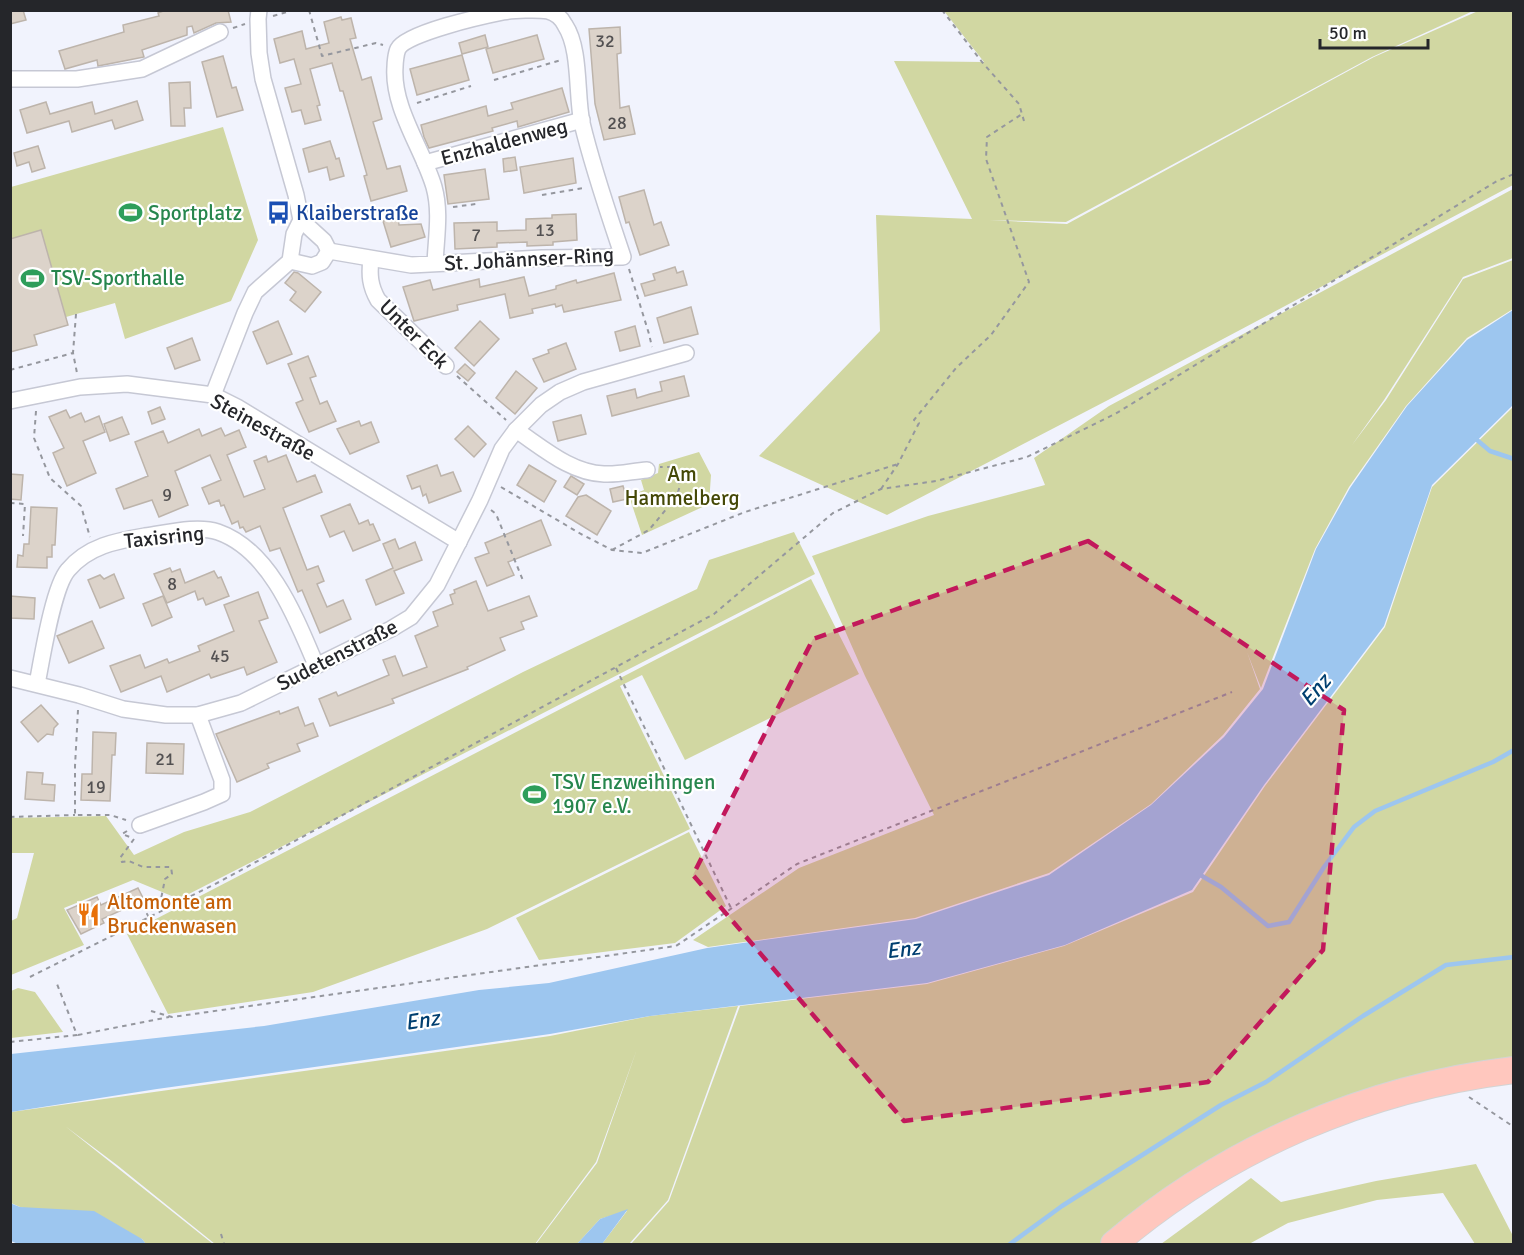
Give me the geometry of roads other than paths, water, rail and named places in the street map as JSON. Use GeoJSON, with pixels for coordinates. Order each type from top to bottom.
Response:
{"type":"FeatureCollection","features":[{"type":"Feature","properties":{"kind":"main road"},"geometry":{"type":"LineString","coordinates":[[1114,1245],[1156,1211],[1231,1161],[1291,1132],[1368,1102],[1456,1079],[1514,1070]]}},
{"type":"Feature","properties":{"kind":"street","name":"St. Johännser-Ring"},"geometry":{"type":"LineString","coordinates":[[371,259],[411,265],[435,264],[542,258],[624,257],[599,186],[582,120],[575,56],[567,27],[560,17],[548,11],[506,12],[431,31],[410,38],[398,49],[394,68],[396,87],[402,108],[434,187],[438,209],[435,264]]}},
{"type":"Feature","properties":{"kind":"street"},"geometry":{"type":"LineString","coordinates":[[259,15],[259,53],[263,79],[301,220],[324,241],[329,251]]}},
{"type":"Feature","properties":{"kind":"street"},"geometry":{"type":"LineString","coordinates":[[10,78],[77,79],[142,69],[220,32]]}},
{"type":"Feature","properties":{"kind":"street","name":"Enzhaldenweg"},"geometry":{"type":"LineString","coordinates":[[425,163],[582,120]]}},
{"type":"Feature","properties":{"kind":"street"},"geometry":{"type":"LineString","coordinates":[[213,395],[255,292],[290,261],[294,234],[301,220]]}},
{"type":"Feature","properties":{"kind":"street"},"geometry":{"type":"LineString","coordinates":[[329,251],[371,259]]}},
{"type":"Feature","properties":{"kind":"street"},"geometry":{"type":"LineString","coordinates":[[290,261],[312,266],[322,262],[329,251]]}},
{"type":"Feature","properties":{"kind":"street","name":"Unter Eck"},"geometry":{"type":"LineString","coordinates":[[371,259],[369,274],[372,289],[378,300],[446,366]]}},
{"type":"Feature","properties":{"kind":"street","name":"Sudetenstraße"},"geometry":{"type":"LineString","coordinates":[[10,678],[79,695],[123,709],[166,715],[198,715],[241,703],[391,629],[411,616],[437,585],[480,500],[502,449],[516,430],[542,405],[560,392],[583,382],[686,353]]}},
{"type":"Feature","properties":{"kind":"street","name":"Steinestraße"},"geometry":{"type":"LineString","coordinates":[[10,401],[80,387],[127,384],[213,395],[237,407],[459,542]]}},
{"type":"Feature","properties":{"kind":"street"},"geometry":{"type":"LineString","coordinates":[[516,430],[561,461],[586,471],[605,474],[647,470]]}},
{"type":"Feature","properties":{"kind":"street","name":"Taxisring"},"geometry":{"type":"LineString","coordinates":[[37,684],[56,598],[67,571],[93,548],[135,538],[199,530],[217,532],[237,541],[255,557],[291,607],[316,665]]}},
{"type":"Feature","properties":{"kind":"street"},"geometry":{"type":"LineString","coordinates":[[140,825],[222,794],[222,780],[198,715]]}},
{"type":"Feature","properties":{"kind":"water","name":"Enz"},"geometry":{"type":"Polygon","coordinates":[[[1513,310],[1513,405],[1432,485],[1384,626],[1264,785],[1192,890],[1065,945],[927,983],[650,1016],[550,1034],[157,1089],[11,1112],[11,1054],[264,1026],[479,990],[549,983],[707,948],[916,919],[1049,875],[1151,805],[1224,737],[1263,689],[1316,549],[1350,488],[1407,406],[1467,340],[1513,310]]]}},
{"type":"Feature","properties":{"kind":"water"},"geometry":{"type":"Polygon","coordinates":[[[10,1203],[20,1207],[94,1211],[142,1239],[146,1244],[18,1244],[11,1241],[10,1203]]]}},
{"type":"Feature","properties":{"kind":"water"},"geometry":{"type":"Polygon","coordinates":[[[628,1209],[602,1244],[577,1244],[600,1219],[628,1209]]]}},
{"type":"Feature","properties":{"kind":"waterway"},"geometry":{"type":"LineString","coordinates":[[1477,440],[1490,451],[1514,459]]}},
{"type":"Feature","properties":{"kind":"waterway"},"geometry":{"type":"LineString","coordinates":[[1202,876],[1221,887],[1268,926],[1289,922],[1324,867],[1354,827],[1375,811],[1493,762],[1514,750]]}},
{"type":"Feature","properties":{"kind":"waterway"},"geometry":{"type":"LineString","coordinates":[[1010,1244],[1062,1206],[1221,1105],[1266,1082],[1363,1016],[1446,965],[1514,957]]}},
{"type":"Feature","properties":{"kind":"place","name":"Sportplatz"},"geometry":{"type":"Point","coordinates":[130,213]}},
{"type":"Feature","properties":{"kind":"place","name":"Klaiberstraße"},"geometry":{"type":"Point","coordinates":[278,213]}},
{"type":"Feature","properties":{"kind":"place","name":"TSV-Sporthalle"},"geometry":{"type":"Point","coordinates":[33,278]}},
{"type":"Feature","properties":{"kind":"place","name":"TSV Enzweihingen 1907 e.V."},"geometry":{"type":"Point","coordinates":[534,794]}},
{"type":"Feature","properties":{"kind":"place","name":"Altomonte am Bruckenwasen"},"geometry":{"type":"Point","coordinates":[89,914]}},
{"type":"Feature","properties":{"kind":"park label","name":"Am Hammelberg"},"geometry":{"type":"Point","coordinates":[682,486]}}]}
